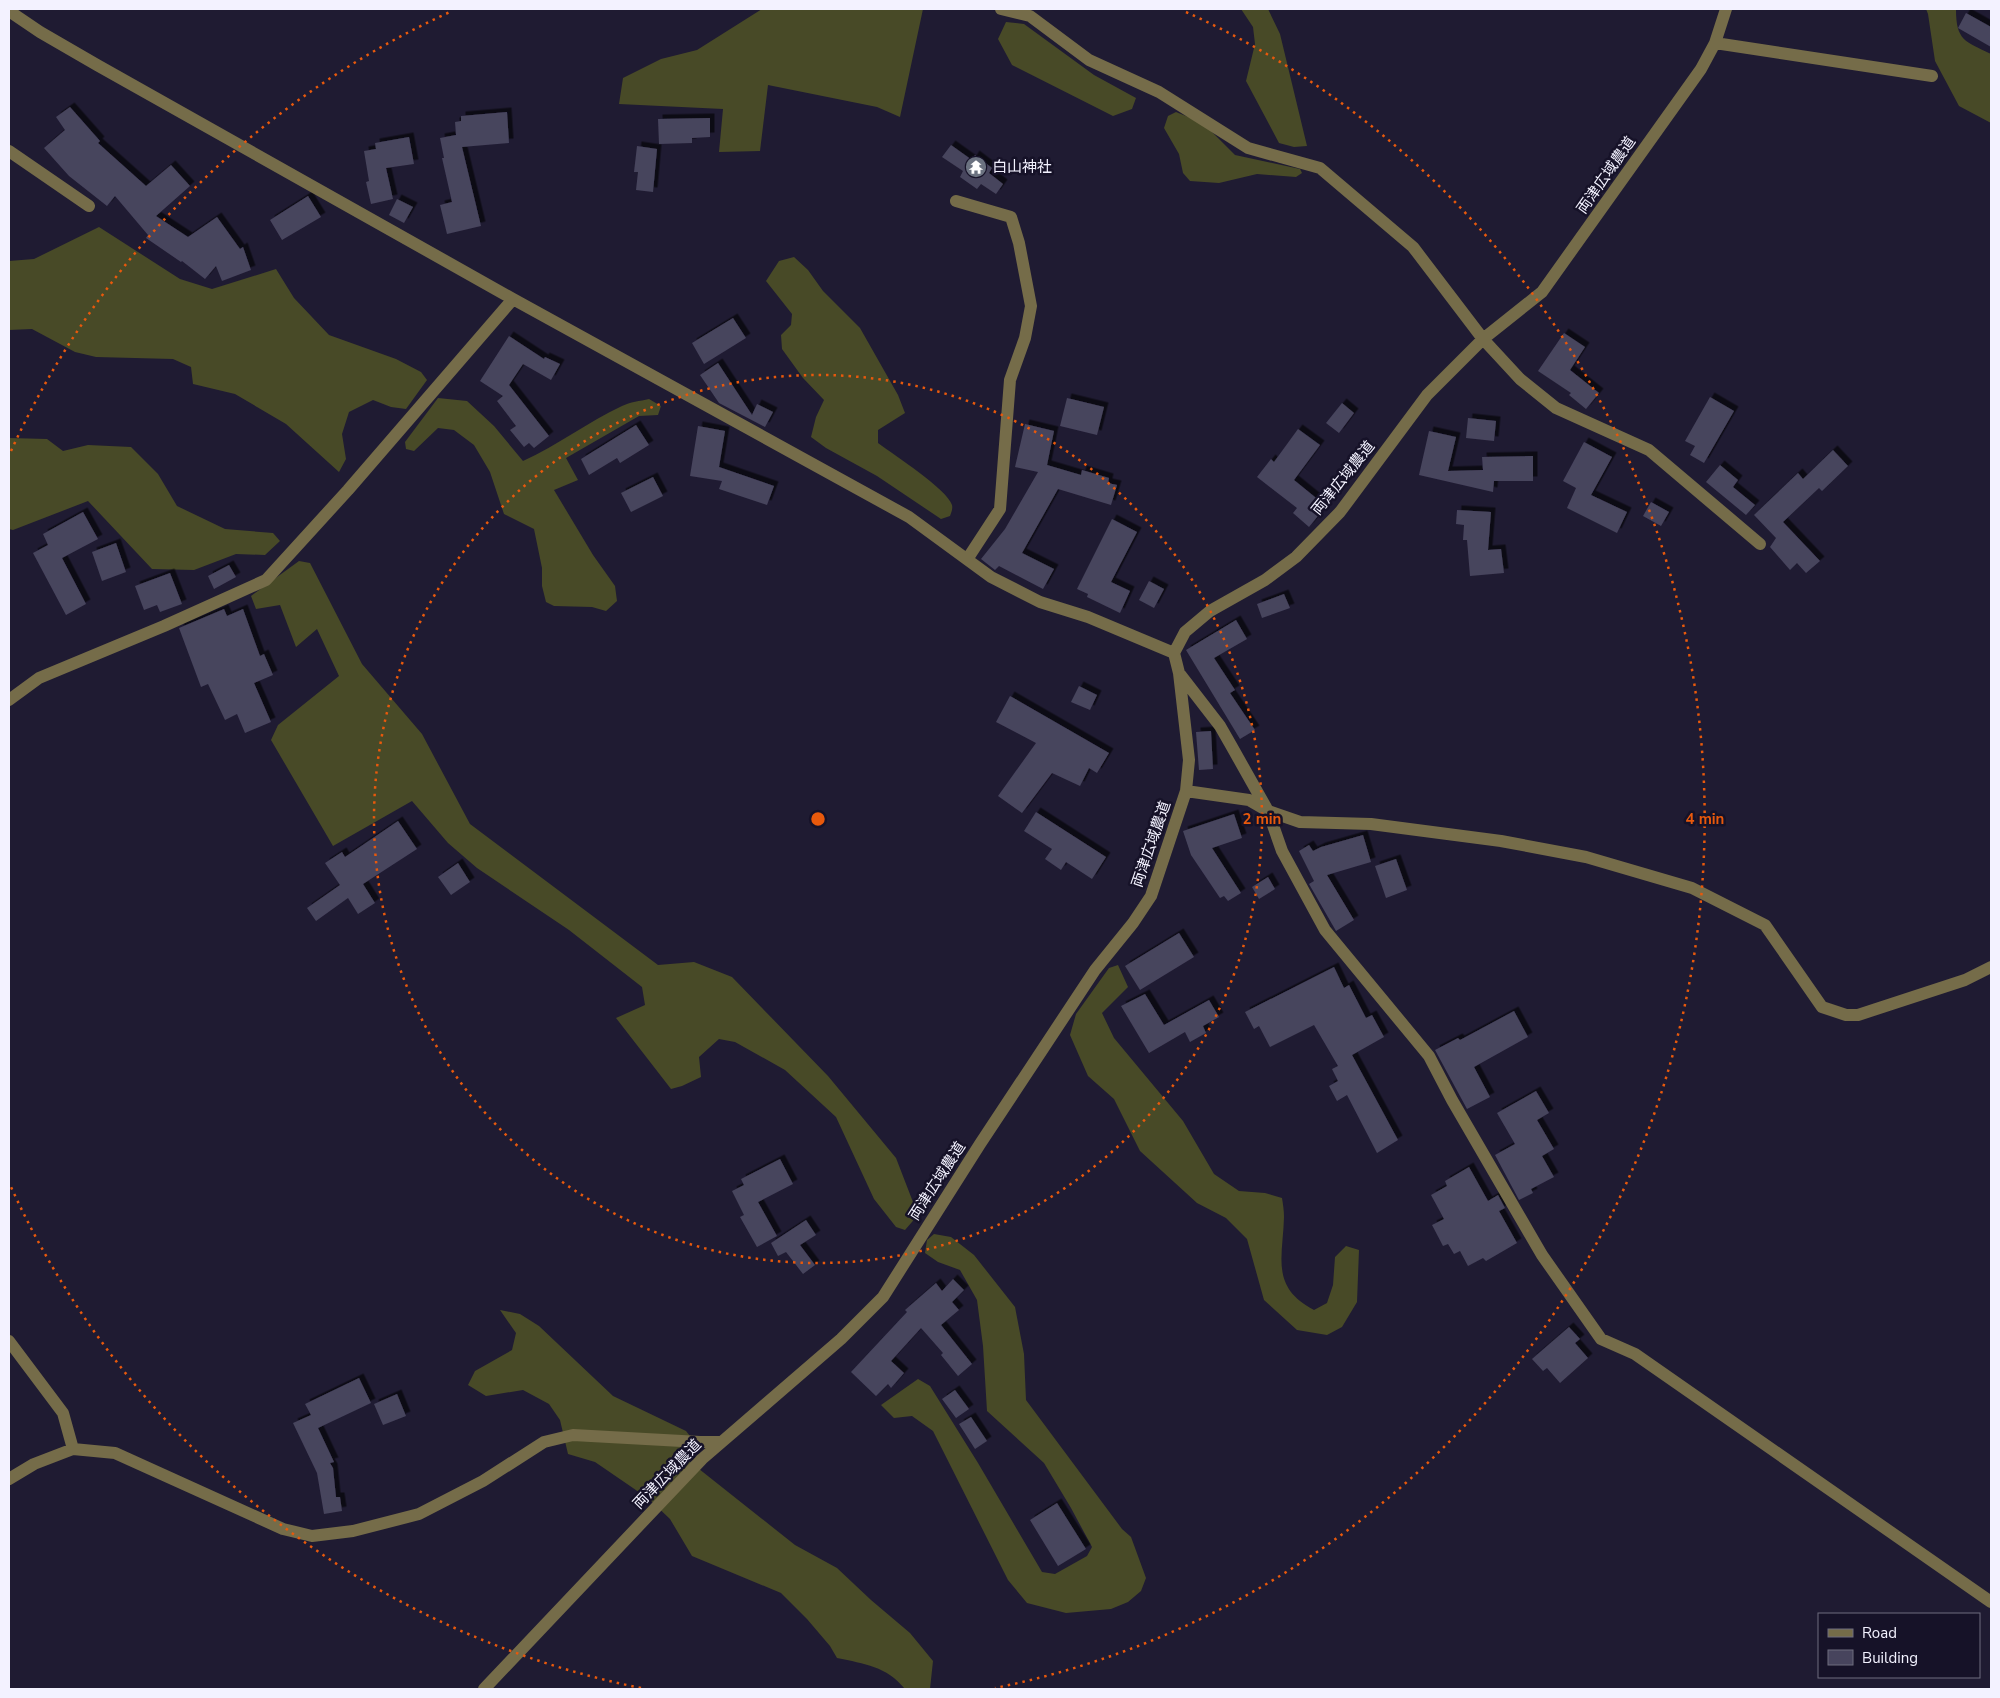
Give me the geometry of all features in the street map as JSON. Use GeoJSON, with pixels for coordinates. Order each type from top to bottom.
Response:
{"type":"FeatureCollection","features":[{"type":"Feature","properties":{"kind":"street"},"geometry":{"type":"LineString","coordinates":[[1001,9],[1030,16],[1089,60],[1160,92],[1248,148],[1320,168],[1413,247],[1483,339],[1520,379],[1556,408],[1649,450],[1760,544]]}},
{"type":"Feature","properties":{"kind":"street","name":"両津広域農道"},"geometry":{"type":"LineString","coordinates":[[484,1689],[702,1458],[841,1338],[883,1296],[980,1144],[1095,970],[1133,924],[1151,896],[1161,871],[1186,791],[1189,760],[1179,673],[1174,653],[1184,632],[1210,611],[1265,580],[1296,557],[1340,512],[1427,395],[1483,339],[1542,292],[1701,69],[1715,43],[1726,9]]}},
{"type":"Feature","properties":{"kind":"street"},"geometry":{"type":"LineString","coordinates":[[9,11],[40,32],[97,65],[514,300],[909,517],[992,577],[1040,602],[1088,617],[1174,653]]}},
{"type":"Feature","properties":{"kind":"street"},"geometry":{"type":"LineString","coordinates":[[1715,43],[1932,76]]}},
{"type":"Feature","properties":{"kind":"street"},"geometry":{"type":"LineString","coordinates":[[9,151],[89,206]]}},
{"type":"Feature","properties":{"kind":"street"},"geometry":{"type":"LineString","coordinates":[[956,201],[1011,217],[1019,243],[1031,306],[1025,338],[1010,380],[1000,509],[968,558]]}},
{"type":"Feature","properties":{"kind":"street"},"geometry":{"type":"LineString","coordinates":[[9,700],[39,678],[164,626],[266,580],[348,490],[514,300]]}},
{"type":"Feature","properties":{"kind":"street"},"geometry":{"type":"LineString","coordinates":[[1179,673],[1220,726],[1268,811],[1282,852],[1325,930],[1429,1056],[1452,1100],[1542,1255],[1601,1339],[1635,1354],[1991,1602]]}},
{"type":"Feature","properties":{"kind":"street"},"geometry":{"type":"LineString","coordinates":[[1186,791],[1249,800],[1268,811],[1300,822],[1372,824],[1501,841],[1586,857],[1692,888],[1765,925],[1822,1007],[1846,1015],[1858,1015],[1965,980],[1991,967]]}},
{"type":"Feature","properties":{"kind":"street"},"geometry":{"type":"LineString","coordinates":[[9,1341],[64,1414],[73,1448]]}},
{"type":"Feature","properties":{"kind":"street"},"geometry":{"type":"LineString","coordinates":[[9,1479],[42,1460],[73,1448],[115,1453],[283,1529],[312,1536],[352,1531],[419,1514],[483,1481],[544,1442],[573,1435],[721,1442]]}},
{"type":"Feature","properties":{"kind":"green space"},"geometry":{"type":"Polygon","coordinates":[[[762,9],[923,9],[900,117],[877,107],[768,85],[760,151],[719,152],[723,109],[619,104],[623,78],[661,59],[697,50],[762,9]]]}},
{"type":"Feature","properties":{"kind":"green space"},"geometry":{"type":"Polygon","coordinates":[[[1241,9],[1268,9],[1280,34],[1307,146],[1294,147],[1279,143],[1246,81],[1255,44],[1253,27],[1241,9]]]}},
{"type":"Feature","properties":{"kind":"green space"},"geometry":{"type":"Polygon","coordinates":[[[1926,9],[1956,9],[1956,20],[1960,34],[1968,42],[1991,54],[1991,123],[1959,106],[1935,61],[1926,9]]]}},
{"type":"Feature","properties":{"kind":"green space"},"geometry":{"type":"Polygon","coordinates":[[[1006,22],[1024,24],[1094,75],[1136,98],[1132,109],[1113,116],[1012,65],[998,39],[1006,22]]]}},
{"type":"Feature","properties":{"kind":"green space"},"geometry":{"type":"Polygon","coordinates":[[[1176,112],[1203,123],[1235,155],[1300,169],[1302,173],[1296,177],[1257,174],[1219,183],[1190,181],[1183,173],[1179,154],[1164,128],[1168,116],[1176,112]]]}},
{"type":"Feature","properties":{"kind":"green space"},"geometry":{"type":"Polygon","coordinates":[[[99,227],[180,279],[212,289],[276,269],[294,298],[329,335],[396,359],[421,372],[427,380],[406,409],[391,407],[373,400],[349,412],[342,434],[346,459],[339,472],[286,424],[235,394],[193,384],[191,367],[173,359],[96,357],[75,352],[32,329],[9,330],[9,261],[34,259],[99,227]]]}},
{"type":"Feature","properties":{"kind":"green space"},"geometry":{"type":"Polygon","coordinates":[[[794,257],[808,270],[823,291],[860,328],[898,395],[905,413],[878,430],[878,443],[941,490],[952,505],[950,516],[941,519],[877,476],[826,448],[811,437],[816,417],[824,400],[803,378],[782,349],[781,335],[791,325],[792,314],[766,281],[779,261],[794,257]]]}},
{"type":"Feature","properties":{"kind":"green space"},"geometry":{"type":"Polygon","coordinates":[[[438,398],[467,401],[494,426],[523,461],[609,412],[625,405],[649,399],[661,406],[658,415],[639,416],[566,458],[578,480],[554,490],[593,555],[615,586],[617,601],[606,611],[592,607],[554,606],[546,602],[542,586],[542,568],[534,529],[504,514],[490,472],[474,445],[454,430],[438,428],[414,451],[406,449],[405,442],[438,398]]]}},
{"type":"Feature","properties":{"kind":"green space"},"geometry":{"type":"Polygon","coordinates":[[[9,438],[47,439],[63,451],[88,445],[131,447],[158,474],[177,506],[225,529],[273,533],[280,541],[265,555],[236,554],[194,570],[152,569],[88,501],[13,530],[9,529],[9,438]]]}},
{"type":"Feature","properties":{"kind":"green space"},"geometry":{"type":"Polygon","coordinates":[[[299,561],[310,563],[362,664],[422,734],[470,824],[658,965],[694,962],[732,977],[828,1076],[896,1158],[918,1215],[905,1230],[896,1227],[874,1199],[836,1117],[785,1070],[735,1042],[719,1039],[699,1057],[701,1077],[671,1089],[616,1018],[645,1005],[642,987],[569,930],[477,868],[448,843],[412,801],[333,846],[271,740],[278,725],[339,676],[317,629],[296,647],[280,605],[256,609],[251,596],[299,561]]]}},
{"type":"Feature","properties":{"kind":"green space"},"geometry":{"type":"Polygon","coordinates":[[[1118,965],[1128,987],[1102,1013],[1114,1038],[1183,1121],[1214,1174],[1239,1191],[1265,1193],[1282,1198],[1284,1217],[1282,1270],[1285,1281],[1291,1291],[1300,1301],[1314,1310],[1327,1303],[1333,1285],[1335,1257],[1346,1246],[1359,1250],[1357,1302],[1342,1327],[1327,1335],[1297,1330],[1264,1300],[1247,1239],[1226,1218],[1197,1203],[1140,1151],[1114,1099],[1088,1076],[1070,1035],[1076,1014],[1109,968],[1118,965]]]}},
{"type":"Feature","properties":{"kind":"green space"},"geometry":{"type":"Polygon","coordinates":[[[934,1234],[951,1237],[974,1255],[1015,1307],[1024,1354],[1026,1400],[1122,1529],[1131,1537],[1146,1578],[1141,1591],[1128,1602],[1111,1609],[1066,1613],[1027,1603],[1008,1580],[933,1431],[912,1416],[894,1418],[881,1405],[918,1379],[930,1386],[1042,1572],[1055,1574],[1087,1556],[1092,1547],[1044,1463],[987,1411],[983,1346],[977,1300],[960,1270],[938,1262],[925,1253],[927,1240],[934,1234]]]}},
{"type":"Feature","properties":{"kind":"green space"},"geometry":{"type":"Polygon","coordinates":[[[500,1310],[520,1314],[539,1326],[613,1396],[686,1431],[701,1450],[689,1461],[795,1545],[837,1568],[910,1633],[933,1661],[930,1689],[905,1689],[898,1681],[883,1671],[866,1664],[837,1658],[830,1646],[807,1619],[781,1593],[692,1556],[670,1519],[649,1499],[595,1462],[568,1454],[560,1420],[549,1404],[523,1390],[486,1396],[468,1385],[475,1371],[512,1350],[516,1333],[500,1310]]]}},
{"type":"Feature","properties":{"kind":"building"},"geometry":{"type":"Polygon","coordinates":[[[1966,13],[1991,27],[1991,47],[1958,28],[1966,13]]]}},
{"type":"Feature","properties":{"kind":"building"},"geometry":{"type":"Polygon","coordinates":[[[70,107],[100,141],[98,143],[146,186],[171,165],[190,186],[156,216],[188,237],[217,217],[240,249],[243,247],[251,270],[222,281],[216,266],[205,279],[182,261],[146,238],[148,235],[115,196],[107,206],[69,176],[44,148],[65,130],[56,117],[70,107]]]}},
{"type":"Feature","properties":{"kind":"building"},"geometry":{"type":"Polygon","coordinates":[[[507,112],[509,143],[462,147],[481,226],[447,234],[440,205],[452,202],[442,158],[444,158],[440,138],[456,135],[455,122],[461,121],[461,116],[507,112]]]}},
{"type":"Feature","properties":{"kind":"building"},"geometry":{"type":"Polygon","coordinates":[[[710,118],[710,137],[692,138],[692,143],[659,144],[658,119],[710,118]]]}},
{"type":"Feature","properties":{"kind":"building"},"geometry":{"type":"Polygon","coordinates":[[[409,137],[414,164],[386,168],[393,199],[371,204],[366,182],[369,181],[364,151],[376,149],[375,143],[409,137]]]}},
{"type":"Feature","properties":{"kind":"building","name":"白山神社"},"geometry":{"type":"Polygon","coordinates":[[[951,145],[972,160],[975,155],[992,168],[989,173],[1003,184],[996,194],[981,184],[977,189],[960,177],[963,171],[942,157],[951,145]]]}},
{"type":"Feature","properties":{"kind":"building"},"geometry":{"type":"Polygon","coordinates":[[[637,146],[657,149],[653,192],[636,190],[638,172],[634,172],[637,146]]]}},
{"type":"Feature","properties":{"kind":"building"},"geometry":{"type":"Polygon","coordinates":[[[308,196],[321,217],[282,240],[270,220],[308,196]]]}},
{"type":"Feature","properties":{"kind":"building"},"geometry":{"type":"Polygon","coordinates":[[[397,199],[413,207],[404,223],[389,215],[397,199]]]}},
{"type":"Feature","properties":{"kind":"building"},"geometry":{"type":"Polygon","coordinates":[[[733,318],[746,338],[704,364],[692,343],[733,318]]]}},
{"type":"Feature","properties":{"kind":"building"},"geometry":{"type":"Polygon","coordinates":[[[1564,333],[1585,347],[1570,370],[1599,393],[1586,409],[1569,395],[1571,393],[1538,371],[1564,333]]]}},
{"type":"Feature","properties":{"kind":"building"},"geometry":{"type":"Polygon","coordinates":[[[509,336],[544,359],[545,357],[560,364],[551,380],[523,364],[509,385],[549,436],[534,448],[529,443],[524,447],[510,430],[516,426],[497,401],[503,396],[480,381],[509,336]]]}},
{"type":"Feature","properties":{"kind":"building"},"geometry":{"type":"Polygon","coordinates":[[[718,363],[752,415],[757,404],[773,412],[765,427],[719,403],[700,375],[718,363]]]}},
{"type":"Feature","properties":{"kind":"building"},"geometry":{"type":"Polygon","coordinates":[[[1710,397],[1734,411],[1704,463],[1690,455],[1695,446],[1685,441],[1710,397]]]}},
{"type":"Feature","properties":{"kind":"building"},"geometry":{"type":"Polygon","coordinates":[[[1067,398],[1104,407],[1097,435],[1060,426],[1067,398]]]}},
{"type":"Feature","properties":{"kind":"building"},"geometry":{"type":"Polygon","coordinates":[[[1342,403],[1354,413],[1339,433],[1326,423],[1342,403]]]}},
{"type":"Feature","properties":{"kind":"building"},"geometry":{"type":"Polygon","coordinates":[[[1468,418],[1496,421],[1494,441],[1466,438],[1468,418]]]}},
{"type":"Feature","properties":{"kind":"building"},"geometry":{"type":"Polygon","coordinates":[[[1025,424],[1054,431],[1047,465],[1081,475],[1082,470],[1109,478],[1108,483],[1117,485],[1111,505],[1058,489],[1022,553],[1054,569],[1043,589],[999,566],[995,570],[981,559],[1005,529],[1038,472],[1015,467],[1025,424]]]}},
{"type":"Feature","properties":{"kind":"building"},"geometry":{"type":"Polygon","coordinates":[[[636,425],[649,445],[620,463],[617,458],[589,475],[581,459],[636,425]]]}},
{"type":"Feature","properties":{"kind":"building"},"geometry":{"type":"Polygon","coordinates":[[[698,426],[725,431],[719,467],[774,486],[767,505],[719,489],[722,481],[690,476],[698,426]]]}},
{"type":"Feature","properties":{"kind":"building"},"geometry":{"type":"Polygon","coordinates":[[[1298,429],[1320,445],[1294,480],[1326,506],[1309,527],[1293,513],[1297,508],[1257,477],[1271,459],[1274,462],[1298,429]]]}},
{"type":"Feature","properties":{"kind":"building"},"geometry":{"type":"Polygon","coordinates":[[[1429,431],[1456,437],[1448,471],[1483,470],[1482,457],[1533,456],[1533,481],[1494,481],[1493,492],[1419,475],[1429,431]]]}},
{"type":"Feature","properties":{"kind":"building"},"geometry":{"type":"Polygon","coordinates":[[[1584,442],[1612,457],[1591,495],[1627,512],[1617,533],[1567,508],[1576,488],[1563,481],[1584,442]]]}},
{"type":"Feature","properties":{"kind":"building"},"geometry":{"type":"Polygon","coordinates":[[[1833,450],[1848,466],[1822,491],[1819,488],[1783,522],[1820,561],[1806,573],[1797,563],[1790,570],[1770,547],[1776,538],[1754,515],[1798,473],[1803,479],[1833,450]]]}},
{"type":"Feature","properties":{"kind":"building"},"geometry":{"type":"Polygon","coordinates":[[[1720,465],[1738,480],[1733,487],[1755,505],[1746,515],[1706,482],[1720,465]]]}},
{"type":"Feature","properties":{"kind":"building"},"geometry":{"type":"Polygon","coordinates":[[[653,477],[663,496],[631,512],[621,493],[653,477]]]}},
{"type":"Feature","properties":{"kind":"building"},"geometry":{"type":"Polygon","coordinates":[[[1651,502],[1669,512],[1661,526],[1643,516],[1651,502]]]}},
{"type":"Feature","properties":{"kind":"building"},"geometry":{"type":"Polygon","coordinates":[[[1457,510],[1491,512],[1488,550],[1501,549],[1504,573],[1470,576],[1467,540],[1463,540],[1464,525],[1456,524],[1457,510]]]}},
{"type":"Feature","properties":{"kind":"building"},"geometry":{"type":"Polygon","coordinates":[[[83,512],[98,539],[62,558],[86,604],[66,615],[33,553],[48,545],[43,534],[83,512]]]}},
{"type":"Feature","properties":{"kind":"building"},"geometry":{"type":"Polygon","coordinates":[[[1112,519],[1137,532],[1111,582],[1130,591],[1120,613],[1087,597],[1088,594],[1077,589],[1112,519]]]}},
{"type":"Feature","properties":{"kind":"building"},"geometry":{"type":"Polygon","coordinates":[[[116,543],[126,572],[102,581],[92,552],[116,543]]]}},
{"type":"Feature","properties":{"kind":"building"},"geometry":{"type":"Polygon","coordinates":[[[229,565],[236,577],[214,589],[208,576],[229,565]]]}},
{"type":"Feature","properties":{"kind":"building"},"geometry":{"type":"Polygon","coordinates":[[[170,573],[182,604],[160,612],[157,605],[144,610],[135,586],[170,573]]]}},
{"type":"Feature","properties":{"kind":"building"},"geometry":{"type":"Polygon","coordinates":[[[1149,581],[1164,589],[1154,608],[1139,600],[1149,581]]]}},
{"type":"Feature","properties":{"kind":"building"},"geometry":{"type":"Polygon","coordinates":[[[1284,594],[1290,608],[1262,618],[1257,604],[1284,594]]]}},
{"type":"Feature","properties":{"kind":"building"},"geometry":{"type":"Polygon","coordinates":[[[224,609],[227,616],[243,609],[260,656],[264,654],[273,675],[254,683],[271,722],[245,733],[237,714],[225,720],[208,684],[201,687],[179,628],[224,609]]]}},
{"type":"Feature","properties":{"kind":"building"},"geometry":{"type":"Polygon","coordinates":[[[1236,620],[1247,639],[1214,658],[1235,690],[1230,693],[1255,730],[1240,739],[1186,650],[1236,620]]]}},
{"type":"Feature","properties":{"kind":"building"},"geometry":{"type":"Polygon","coordinates":[[[1079,686],[1097,695],[1090,710],[1071,702],[1079,686]]]}},
{"type":"Feature","properties":{"kind":"building"},"geometry":{"type":"Polygon","coordinates":[[[1010,696],[1109,753],[1097,773],[1089,768],[1080,786],[1052,773],[1022,813],[998,796],[1036,743],[996,722],[1010,696]]]}},
{"type":"Feature","properties":{"kind":"building"},"geometry":{"type":"Polygon","coordinates":[[[1211,731],[1213,769],[1199,770],[1196,732],[1211,731]]]}},
{"type":"Feature","properties":{"kind":"building"},"geometry":{"type":"Polygon","coordinates":[[[1036,812],[1106,857],[1092,879],[1066,862],[1061,870],[1045,859],[1052,849],[1024,831],[1036,812]]]}},
{"type":"Feature","properties":{"kind":"building"},"geometry":{"type":"Polygon","coordinates":[[[1234,814],[1242,838],[1212,848],[1241,893],[1228,901],[1224,896],[1220,898],[1191,855],[1183,831],[1234,814]]]}},
{"type":"Feature","properties":{"kind":"building"},"geometry":{"type":"Polygon","coordinates":[[[398,821],[417,849],[363,884],[375,903],[358,914],[348,898],[316,921],[307,908],[340,885],[325,863],[342,852],[345,857],[398,821]]]}},
{"type":"Feature","properties":{"kind":"building"},"geometry":{"type":"Polygon","coordinates":[[[1363,835],[1371,862],[1327,875],[1354,920],[1336,931],[1309,884],[1314,881],[1299,851],[1309,845],[1313,851],[1363,835]]]}},
{"type":"Feature","properties":{"kind":"building"},"geometry":{"type":"Polygon","coordinates":[[[1396,859],[1407,890],[1386,898],[1375,866],[1396,859]]]}},
{"type":"Feature","properties":{"kind":"building"},"geometry":{"type":"Polygon","coordinates":[[[458,863],[470,882],[451,895],[438,877],[458,863]]]}},
{"type":"Feature","properties":{"kind":"building"},"geometry":{"type":"Polygon","coordinates":[[[1268,877],[1275,889],[1259,899],[1252,887],[1268,877]]]}},
{"type":"Feature","properties":{"kind":"building"},"geometry":{"type":"Polygon","coordinates":[[[1179,933],[1194,957],[1140,990],[1125,966],[1179,933]]]}},
{"type":"Feature","properties":{"kind":"building"},"geometry":{"type":"Polygon","coordinates":[[[1334,967],[1344,988],[1349,985],[1366,1018],[1372,1015],[1384,1037],[1352,1055],[1398,1140],[1377,1153],[1347,1095],[1337,1101],[1329,1086],[1338,1081],[1332,1069],[1338,1066],[1314,1025],[1270,1047],[1259,1026],[1254,1029],[1245,1012],[1334,967]]]}},
{"type":"Feature","properties":{"kind":"building"},"geometry":{"type":"Polygon","coordinates":[[[1145,994],[1164,1025],[1209,1000],[1219,1017],[1203,1026],[1206,1033],[1190,1042],[1185,1032],[1149,1053],[1121,1006],[1145,994]]]}},
{"type":"Feature","properties":{"kind":"building"},"geometry":{"type":"Polygon","coordinates":[[[1514,1011],[1528,1037],[1474,1067],[1490,1097],[1467,1109],[1435,1050],[1458,1038],[1460,1040],[1514,1011]]]}},
{"type":"Feature","properties":{"kind":"building"},"geometry":{"type":"Polygon","coordinates":[[[1536,1091],[1549,1113],[1537,1120],[1554,1149],[1542,1156],[1554,1177],[1531,1189],[1533,1193],[1519,1200],[1495,1155],[1515,1144],[1497,1113],[1536,1091]]]}},
{"type":"Feature","properties":{"kind":"building"},"geometry":{"type":"Polygon","coordinates":[[[780,1159],[793,1184],[758,1202],[777,1236],[757,1247],[740,1217],[744,1215],[732,1191],[744,1185],[741,1179],[780,1159]]]}},
{"type":"Feature","properties":{"kind":"building"},"geometry":{"type":"Polygon","coordinates":[[[1469,1167],[1488,1201],[1498,1195],[1505,1208],[1499,1211],[1517,1243],[1486,1261],[1483,1258],[1468,1266],[1460,1251],[1454,1254],[1448,1244],[1443,1246],[1432,1225],[1444,1219],[1431,1195],[1447,1186],[1445,1181],[1469,1167]]]}},
{"type":"Feature","properties":{"kind":"building"},"geometry":{"type":"Polygon","coordinates":[[[806,1220],[816,1235],[800,1245],[815,1265],[803,1274],[786,1252],[778,1256],[771,1243],[806,1220]]]}},
{"type":"Feature","properties":{"kind":"building"},"geometry":{"type":"Polygon","coordinates":[[[953,1279],[964,1290],[952,1302],[959,1310],[941,1325],[972,1364],[958,1376],[941,1355],[943,1353],[921,1328],[891,1361],[904,1373],[891,1388],[888,1384],[876,1396],[851,1372],[907,1312],[905,1310],[936,1283],[942,1291],[953,1279]]]}},
{"type":"Feature","properties":{"kind":"building"},"geometry":{"type":"Polygon","coordinates":[[[1569,1327],[1580,1339],[1575,1343],[1588,1358],[1560,1383],[1547,1368],[1543,1371],[1532,1359],[1569,1327]]]}},
{"type":"Feature","properties":{"kind":"building"},"geometry":{"type":"Polygon","coordinates":[[[359,1378],[371,1403],[318,1428],[334,1462],[330,1463],[333,1468],[336,1497],[340,1497],[342,1511],[324,1514],[317,1473],[293,1423],[311,1415],[305,1404],[359,1378]]]}},
{"type":"Feature","properties":{"kind":"building"},"geometry":{"type":"Polygon","coordinates":[[[955,1390],[969,1409],[956,1418],[942,1399],[955,1390]]]}},
{"type":"Feature","properties":{"kind":"building"},"geometry":{"type":"Polygon","coordinates":[[[397,1394],[406,1416],[383,1425],[374,1404],[397,1394]]]}},
{"type":"Feature","properties":{"kind":"building"},"geometry":{"type":"Polygon","coordinates":[[[971,1417],[987,1441],[975,1449],[959,1424],[971,1417]]]}},
{"type":"Feature","properties":{"kind":"building"},"geometry":{"type":"Polygon","coordinates":[[[1057,1503],[1086,1549],[1058,1566],[1030,1520],[1057,1503]]]}},
{"type":"Feature","properties":{"kind":"place","name":"白山神社"},"geometry":{"type":"Point","coordinates":[976,167]}}]}
